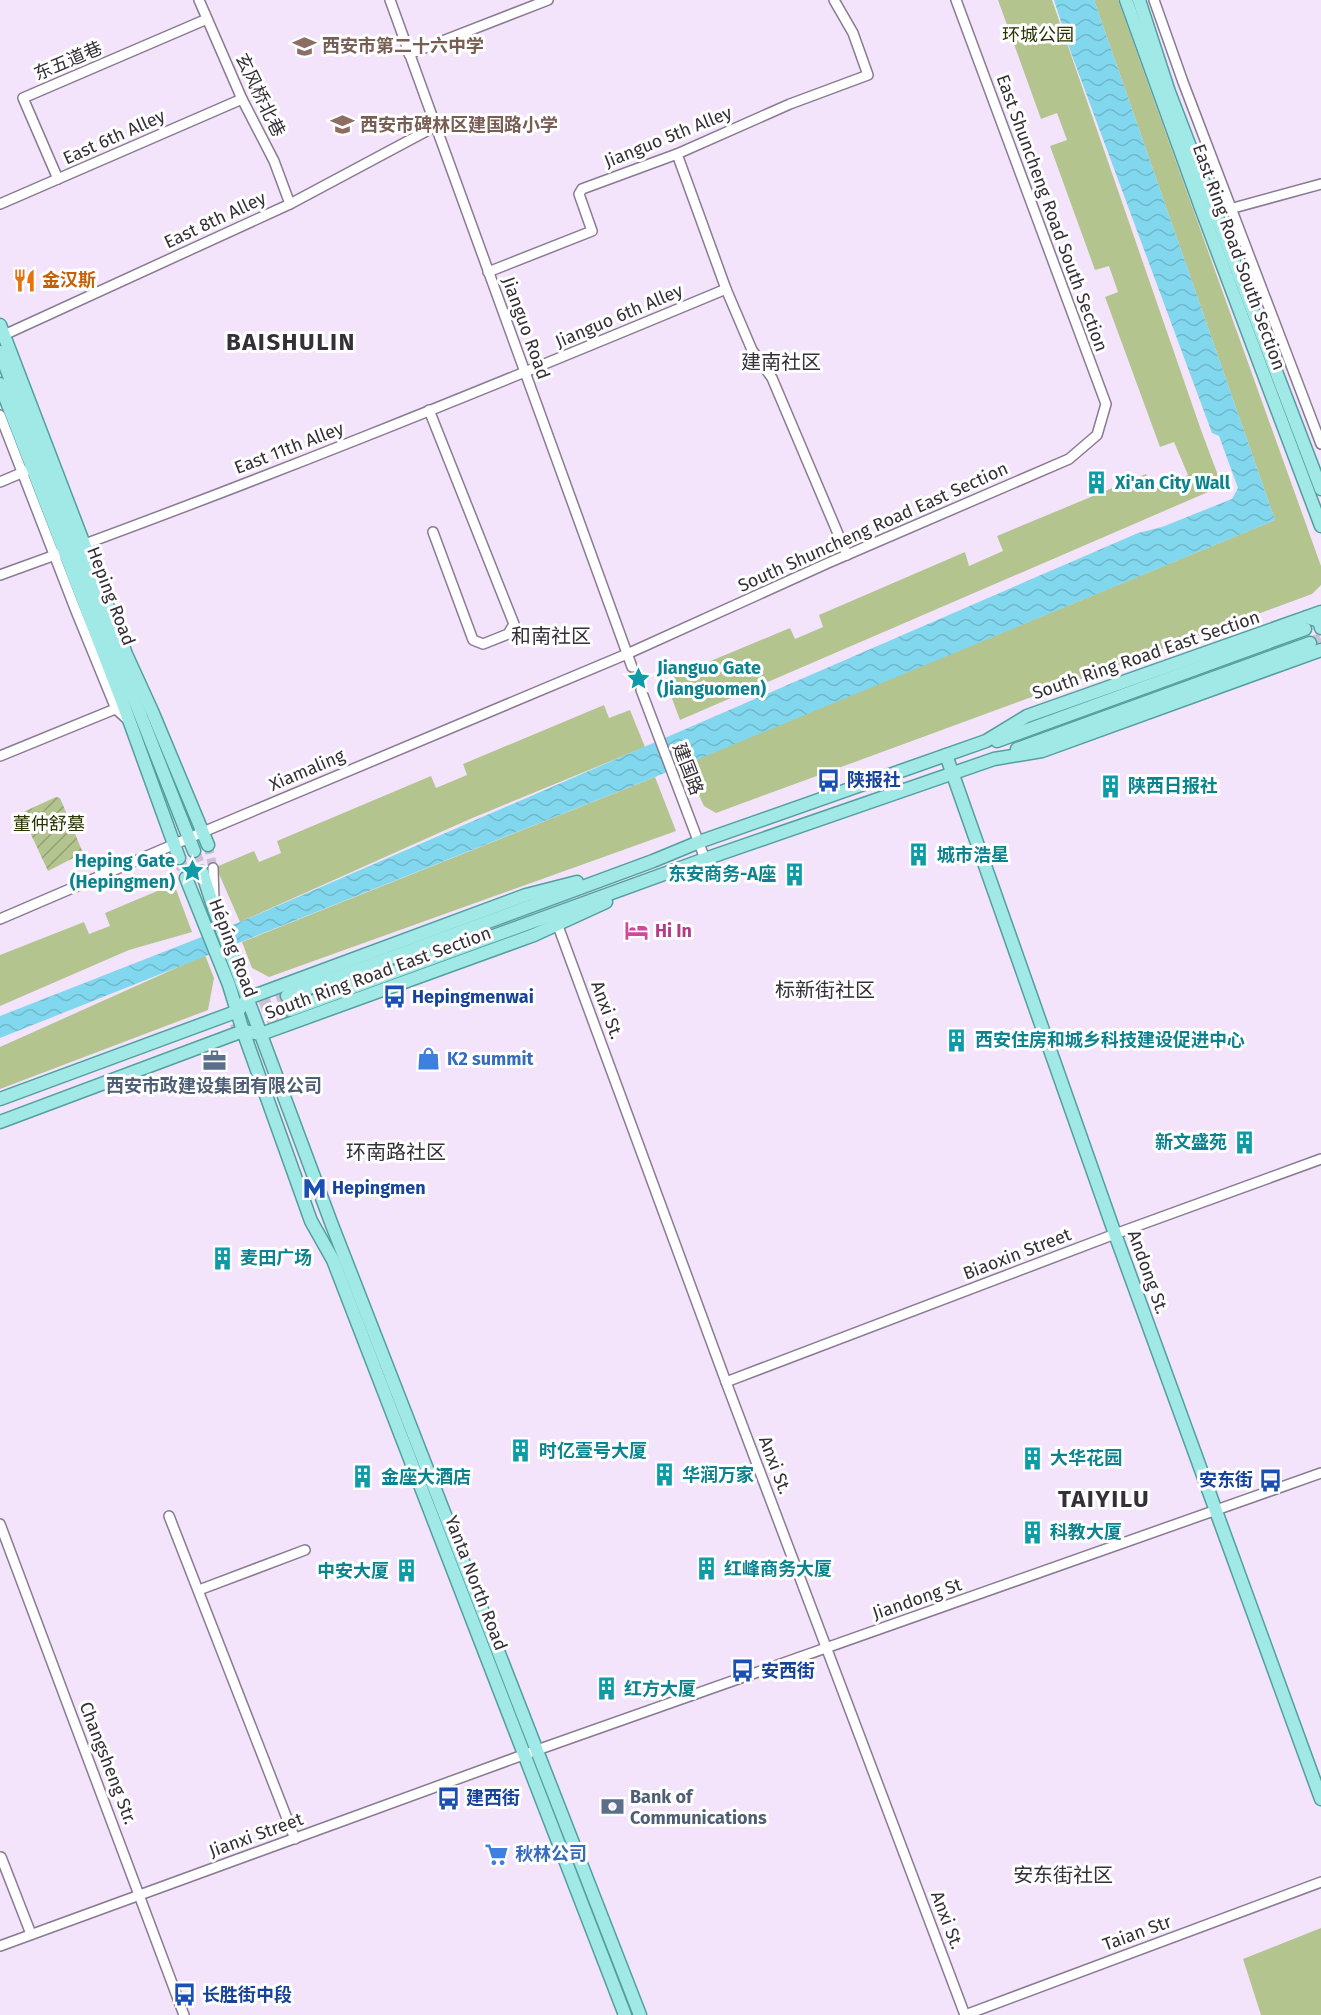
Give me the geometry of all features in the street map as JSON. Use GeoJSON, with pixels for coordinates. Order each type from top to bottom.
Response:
{"type":"FeatureCollection","features":[{"type":"Feature","properties":{"kind":"main road","name":"East Ring Road South Section"},"geometry":{"type":"LineString","coordinates":[[1126,0],[1201,208],[1321,526]]}},
{"type":"Feature","properties":{"kind":"main road","name":"East Ring Road South Section"},"geometry":{"type":"LineString","coordinates":[[1139,0],[1169,92],[1321,489]]}},
{"type":"Feature","properties":{"kind":"main road"},"geometry":{"type":"LineString","coordinates":[[2,330],[69,550],[126,654],[208,845]]}},
{"type":"Feature","properties":{"kind":"main road","name":"Heping Road"},"geometry":{"type":"LineString","coordinates":[[0,352],[69,550],[120,708],[129,722],[179,858]]}},
{"type":"Feature","properties":{"kind":"main road","name":"Heping Road"},"geometry":{"type":"LineString","coordinates":[[0,386],[27,471],[69,550],[194,851]]}},
{"type":"Feature","properties":{"kind":"main road","name":"South Ring Road East Section"},"geometry":{"type":"LineString","coordinates":[[287,996],[699,842],[986,741],[1027,716],[1306,623],[1321,612]]}},
{"type":"Feature","properties":{"kind":"main road"},"geometry":{"type":"LineString","coordinates":[[1306,623],[1318,621],[1321,628]]}},
{"type":"Feature","properties":{"kind":"main road","name":"South Ring Road East Section"},"geometry":{"type":"LineString","coordinates":[[290,1010],[705,859],[952,773],[994,759],[1042,751],[1318,648]]}},
{"type":"Feature","properties":{"kind":"main road","name":"Andong St."},"geometry":{"type":"LineString","coordinates":[[946,755],[1115,1234],[1321,1799]]}},
{"type":"Feature","properties":{"kind":"main road","name":"South Ring Road East Section"},"geometry":{"type":"LineString","coordinates":[[0,1099],[238,1011],[248,998],[526,895],[653,861]]}},
{"type":"Feature","properties":{"kind":"main road","name":"Yanta North Road"},"geometry":{"type":"LineString","coordinates":[[208,870],[214,909],[332,1225],[640,2015]]}},
{"type":"Feature","properties":{"kind":"main road","name":"South Ring Road East Section"},"geometry":{"type":"LineString","coordinates":[[0,1122],[243,1031],[261,1034],[558,926],[661,875]]}},
{"type":"Feature","properties":{"kind":"main road","name":"Hépíng Road"},"geometry":{"type":"LineString","coordinates":[[186,878],[229,985],[243,1031]]}},
{"type":"Feature","properties":{"kind":"main road","name":"Yanta North Road"},"geometry":{"type":"LineString","coordinates":[[243,1031],[311,1221],[333,1260],[625,2015]]}},
{"type":"Feature","properties":{"kind":"street","name":"玄风桥北巷"},"geometry":{"type":"LineString","coordinates":[[199,0],[242,99],[274,161],[290,204]]}},
{"type":"Feature","properties":{"kind":"street","name":"Jianguo Road"},"geometry":{"type":"LineString","coordinates":[[390,0],[632,667]]}},
{"type":"Feature","properties":{"kind":"street"},"geometry":{"type":"LineString","coordinates":[[409,54],[548,0]]}},
{"type":"Feature","properties":{"kind":"street","name":"Jianguo 5th Alley"},"geometry":{"type":"LineString","coordinates":[[488,272],[592,231],[580,199],[579,194],[582,189],[677,154],[790,104],[868,75],[853,33],[834,0]]}},
{"type":"Feature","properties":{"kind":"street","name":"East Shuncheng Road South Section"},"geometry":{"type":"LineString","coordinates":[[956,0],[1106,404]]}},
{"type":"Feature","properties":{"kind":"street"},"geometry":{"type":"LineString","coordinates":[[1154,0],[1321,444]]}},
{"type":"Feature","properties":{"kind":"street","name":"东五道巷"},"geometry":{"type":"LineString","coordinates":[[58,179],[23,98],[207,19]]}},
{"type":"Feature","properties":{"kind":"street","name":"East 6th Alley"},"geometry":{"type":"LineString","coordinates":[[0,204],[242,99]]}},
{"type":"Feature","properties":{"kind":"street","name":"East 8th Alley"},"geometry":{"type":"LineString","coordinates":[[2,330],[290,204],[436,126]]}},
{"type":"Feature","properties":{"kind":"street"},"geometry":{"type":"LineString","coordinates":[[677,154],[726,289],[753,350],[772,378],[847,555]]}},
{"type":"Feature","properties":{"kind":"street"},"geometry":{"type":"LineString","coordinates":[[1215,213],[1321,184]]}},
{"type":"Feature","properties":{"kind":"street","name":"Jianguo 6th Alley"},"geometry":{"type":"LineString","coordinates":[[525,373],[726,289]]}},
{"type":"Feature","properties":{"kind":"street","name":"East 11th Alley"},"geometry":{"type":"LineString","coordinates":[[0,575],[525,373]]}},
{"type":"Feature","properties":{"kind":"street","name":"South Shuncheng Road East Section"},"geometry":{"type":"LineString","coordinates":[[627,654],[1069,459],[1096,435],[1106,404]]}},
{"type":"Feature","properties":{"kind":"street"},"geometry":{"type":"LineString","coordinates":[[429,411],[514,624],[508,634],[483,644],[473,640],[434,532]]}},
{"type":"Feature","properties":{"kind":"street"},"geometry":{"type":"LineString","coordinates":[[0,415],[27,471],[0,482]]}},
{"type":"Feature","properties":{"kind":"street","name":"Xiamaling"},"geometry":{"type":"LineString","coordinates":[[0,919],[627,654]]}},
{"type":"Feature","properties":{"kind":"street","name":"建国路"},"geometry":{"type":"LineString","coordinates":[[641,690],[705,859]]}},
{"type":"Feature","properties":{"kind":"street"},"geometry":{"type":"LineString","coordinates":[[0,756],[120,708]]}},
{"type":"Feature","properties":{"kind":"street","name":"Anxi St."},"geometry":{"type":"LineString","coordinates":[[558,926],[726,1382],[965,2015]]}},
{"type":"Feature","properties":{"kind":"street","name":"Biaoxin Street"},"geometry":{"type":"LineString","coordinates":[[726,1382],[1115,1234],[1321,1159]]}},
{"type":"Feature","properties":{"kind":"street","name":"Jiandong St"},"geometry":{"type":"LineString","coordinates":[[523,1755],[1321,1473]]}},
{"type":"Feature","properties":{"kind":"street"},"geometry":{"type":"LineString","coordinates":[[169,1516],[295,1839]]}},
{"type":"Feature","properties":{"kind":"street","name":"Changsheng Str."},"geometry":{"type":"LineString","coordinates":[[0,1524],[184,2015]]}},
{"type":"Feature","properties":{"kind":"street"},"geometry":{"type":"LineString","coordinates":[[199,1590],[305,1550]]}},
{"type":"Feature","properties":{"kind":"street","name":"Jianxi Street"},"geometry":{"type":"LineString","coordinates":[[0,1946],[523,1755]]}},
{"type":"Feature","properties":{"kind":"street"},"geometry":{"type":"LineString","coordinates":[[1,1857],[31,1934]]}},
{"type":"Feature","properties":{"kind":"street","name":"Taian Str"},"geometry":{"type":"LineString","coordinates":[[965,2015],[1321,1882]]}},
{"type":"Feature","properties":{"kind":"green space","name":"环城公园"},"geometry":{"type":"Polygon","coordinates":[[[998,0],[1052,0],[1222,486],[680,720],[665,680],[790,628],[795,639],[823,627],[819,615],[965,552],[969,566],[1003,551],[997,536],[1146,474],[1153,490],[1188,475],[1174,442],[1160,447],[1105,297],[1118,292],[1109,266],[1095,270],[1050,146],[1067,140],[1057,113],[1041,119],[998,0]]]}},
{"type":"Feature","properties":{"kind":"green space"},"geometry":{"type":"Polygon","coordinates":[[[1094,0],[1118,0],[1321,566],[1321,585],[1312,594],[716,813],[704,806],[684,764],[1275,520],[1094,0]]]}},
{"type":"Feature","properties":{"kind":"green space"},"geometry":{"type":"Polygon","coordinates":[[[604,705],[609,718],[630,710],[645,747],[470,819],[240,922],[216,867],[254,851],[259,862],[281,853],[277,841],[431,776],[436,788],[467,775],[463,764],[604,705]]]}},
{"type":"Feature","properties":{"kind":"green space"},"geometry":{"type":"Polygon","coordinates":[[[655,777],[676,831],[269,977],[252,968],[242,942],[655,777]]]}},
{"type":"Feature","properties":{"kind":"green space","name":"董仲舒墓"},"geometry":{"type":"Polygon","coordinates":[[[56,797],[60,798],[83,853],[48,871],[21,813],[56,797]]]}},
{"type":"Feature","properties":{"kind":"green space"},"geometry":{"type":"Polygon","coordinates":[[[174,884],[192,932],[129,950],[0,1006],[0,955],[84,922],[89,934],[110,926],[105,913],[174,884]]]}},
{"type":"Feature","properties":{"kind":"green space"},"geometry":{"type":"Polygon","coordinates":[[[205,955],[214,978],[208,1010],[0,1089],[0,1047],[205,955]]]}},
{"type":"Feature","properties":{"kind":"green space"},"geometry":{"type":"Polygon","coordinates":[[[1321,1928],[1321,2015],[1261,2015],[1243,1959],[1321,1928]]]}},
{"type":"Feature","properties":{"kind":"water"},"geometry":{"type":"Polygon","coordinates":[[[1054,0],[1094,0],[1275,520],[655,777],[0,1038],[0,1016],[240,922],[1138,533],[1162,527],[1232,499],[1238,488],[1219,436],[1212,433],[1070,50],[1054,0]]]}},
{"type":"Feature","properties":{"kind":"tunnel"},"geometry":{"type":"LineString","coordinates":[[1310,643],[1321,639]]}},
{"type":"Feature","properties":{"kind":"tunnel"},"geometry":{"type":"LineString","coordinates":[[632,667],[641,690]]}},
{"type":"Feature","properties":{"kind":"tunnel"},"geometry":{"type":"LineString","coordinates":[[208,845],[213,868]]}},
{"type":"Feature","properties":{"kind":"tunnel"},"geometry":{"type":"LineString","coordinates":[[194,851],[202,872]]}},
{"type":"Feature","properties":{"kind":"tunnel"},"geometry":{"type":"LineString","coordinates":[[179,858],[186,878]]}},
{"type":"Feature","properties":{"kind":"tunnel"},"geometry":{"type":"LineString","coordinates":[[243,1012],[287,996]]}},
{"type":"Feature","properties":{"kind":"tunnel"},"geometry":{"type":"LineString","coordinates":[[232,1031],[290,1010]]}},
{"type":"Feature","properties":{"kind":"place","name":"西安市第二十六中学"},"geometry":{"type":"Point","coordinates":[304,46]}},
{"type":"Feature","properties":{"kind":"place","name":"西安市碑林区建国路小学"},"geometry":{"type":"Point","coordinates":[342,125]}},
{"type":"Feature","properties":{"kind":"place","name":"金汉斯"},"geometry":{"type":"Point","coordinates":[24,280]}},
{"type":"Feature","properties":{"kind":"place","name":"Xi'an City Wall"},"geometry":{"type":"Point","coordinates":[1097,483]}},
{"type":"Feature","properties":{"kind":"place","name":"Jianguo Gate (Jianguomen)"},"geometry":{"type":"Point","coordinates":[639,678]}},
{"type":"Feature","properties":{"kind":"place","name":"陕报社"},"geometry":{"type":"Point","coordinates":[829,780]}},
{"type":"Feature","properties":{"kind":"place","name":"陕西日报社"},"geometry":{"type":"Point","coordinates":[1110,786]}},
{"type":"Feature","properties":{"kind":"place","name":"城市浩星"},"geometry":{"type":"Point","coordinates":[919,855]}},
{"type":"Feature","properties":{"kind":"place","name":"Heping Gate (Hepingmen)"},"geometry":{"type":"Point","coordinates":[193,871]}},
{"type":"Feature","properties":{"kind":"place","name":"东安商务-A座"},"geometry":{"type":"Point","coordinates":[794,874]}},
{"type":"Feature","properties":{"kind":"place","name":"Hi In"},"geometry":{"type":"Point","coordinates":[637,931]}},
{"type":"Feature","properties":{"kind":"place","name":"Hepingmenwai"},"geometry":{"type":"Point","coordinates":[394,997]}},
{"type":"Feature","properties":{"kind":"place","name":"西安住房和城乡科技建设促进中心"},"geometry":{"type":"Point","coordinates":[957,1040]}},
{"type":"Feature","properties":{"kind":"place","name":"K2 summit"},"geometry":{"type":"Point","coordinates":[429,1059]}},
{"type":"Feature","properties":{"kind":"place","name":"西安市政建设集团有限公司"},"geometry":{"type":"Point","coordinates":[214,1060]}},
{"type":"Feature","properties":{"kind":"place","name":"新文盛苑"},"geometry":{"type":"Point","coordinates":[1245,1142]}},
{"type":"Feature","properties":{"kind":"place","name":"Hepingmen"},"geometry":{"type":"Point","coordinates":[314,1188]}},
{"type":"Feature","properties":{"kind":"place","name":"麦田广场"},"geometry":{"type":"Point","coordinates":[222,1258]}},
{"type":"Feature","properties":{"kind":"place","name":"时亿壹号大厦"},"geometry":{"type":"Point","coordinates":[521,1451]}},
{"type":"Feature","properties":{"kind":"place","name":"大华花园"},"geometry":{"type":"Point","coordinates":[1032,1458]}},
{"type":"Feature","properties":{"kind":"place","name":"华润万家"},"geometry":{"type":"Point","coordinates":[664,1475]}},
{"type":"Feature","properties":{"kind":"place","name":"金座大酒店"},"geometry":{"type":"Point","coordinates":[363,1477]}},
{"type":"Feature","properties":{"kind":"place","name":"安东街"},"geometry":{"type":"Point","coordinates":[1271,1480]}},
{"type":"Feature","properties":{"kind":"place","name":"科教大厦"},"geometry":{"type":"Point","coordinates":[1032,1532]}},
{"type":"Feature","properties":{"kind":"place","name":"红峰商务大厦"},"geometry":{"type":"Point","coordinates":[706,1569]}},
{"type":"Feature","properties":{"kind":"place","name":"中安大厦"},"geometry":{"type":"Point","coordinates":[407,1571]}},
{"type":"Feature","properties":{"kind":"place","name":"安西街"},"geometry":{"type":"Point","coordinates":[743,1671]}},
{"type":"Feature","properties":{"kind":"place","name":"红方大厦"},"geometry":{"type":"Point","coordinates":[606,1689]}},
{"type":"Feature","properties":{"kind":"place","name":"建西街"},"geometry":{"type":"Point","coordinates":[448,1798]}},
{"type":"Feature","properties":{"kind":"place","name":"Bank of Communications"},"geometry":{"type":"Point","coordinates":[612,1807]}},
{"type":"Feature","properties":{"kind":"place","name":"秋林公司"},"geometry":{"type":"Point","coordinates":[497,1854]}},
{"type":"Feature","properties":{"kind":"place","name":"长胜街中段"},"geometry":{"type":"Point","coordinates":[184,1995]}},
{"type":"Feature","properties":{"kind":"district","name":"BAISHULIN"},"geometry":{"type":"Point","coordinates":[291,342]}},
{"type":"Feature","properties":{"kind":"district","name":"建南社区"},"geometry":{"type":"Point","coordinates":[781,362]}},
{"type":"Feature","properties":{"kind":"district","name":"和南社区"},"geometry":{"type":"Point","coordinates":[551,636]}},
{"type":"Feature","properties":{"kind":"district","name":"标新街社区"},"geometry":{"type":"Point","coordinates":[825,990]}},
{"type":"Feature","properties":{"kind":"district","name":"环南路社区"},"geometry":{"type":"Point","coordinates":[396,1152]}},
{"type":"Feature","properties":{"kind":"district","name":"TAIYILU"},"geometry":{"type":"Point","coordinates":[1104,1499]}},
{"type":"Feature","properties":{"kind":"district","name":"安东街社区"},"geometry":{"type":"Point","coordinates":[1063,1875]}}]}
